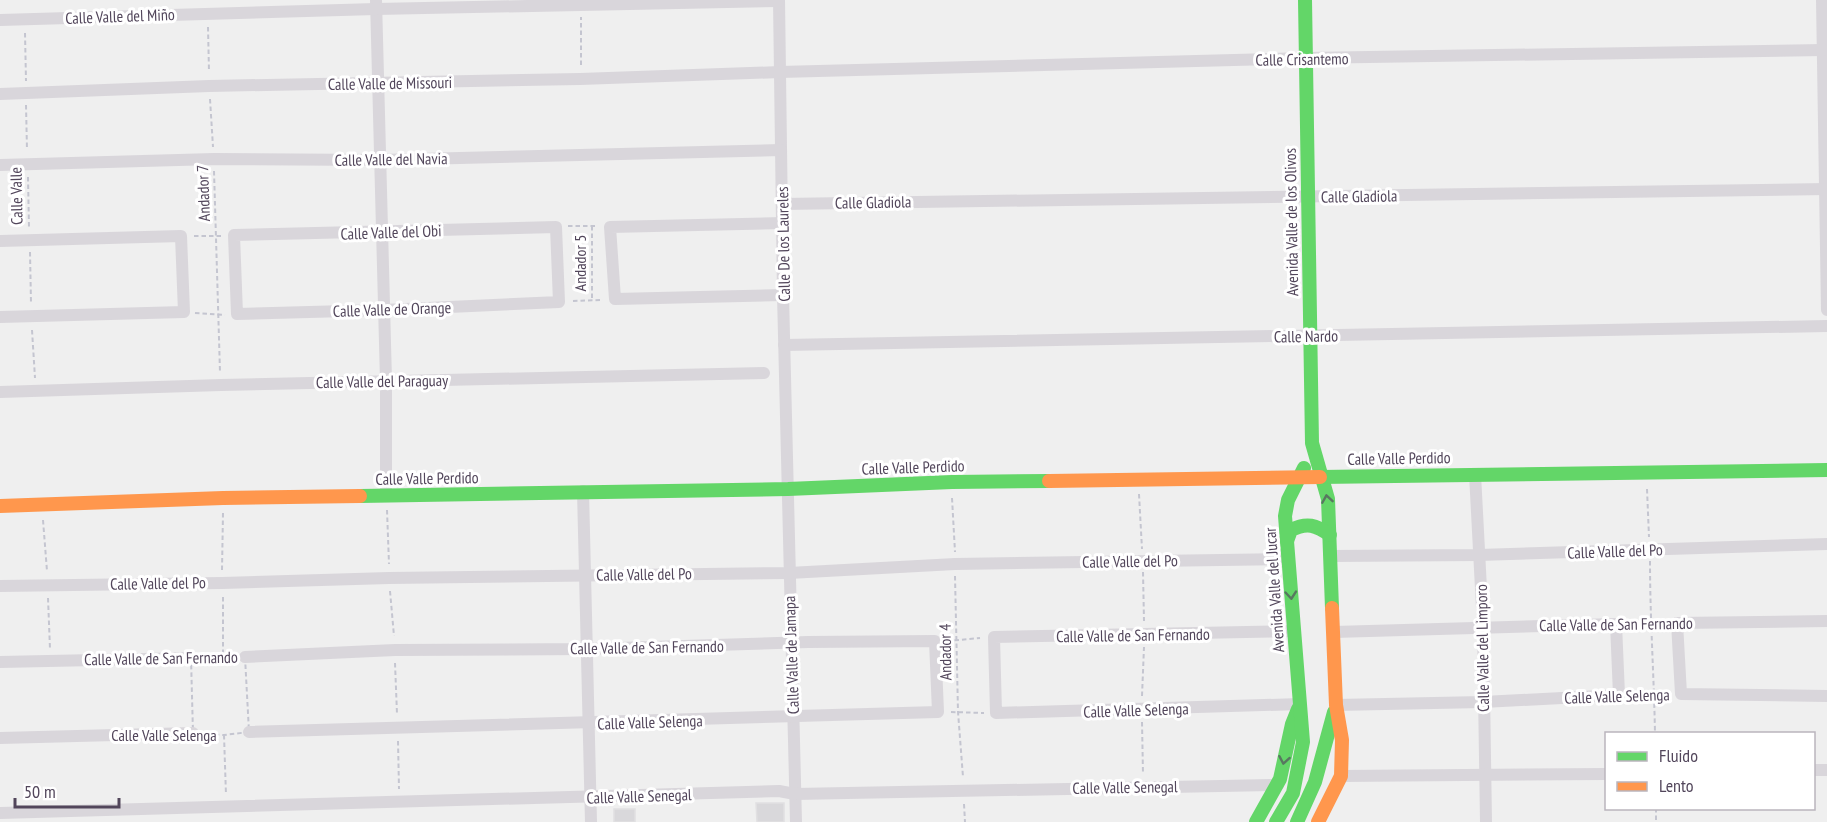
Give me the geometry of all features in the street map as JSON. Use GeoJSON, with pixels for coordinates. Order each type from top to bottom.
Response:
{"type":"FeatureCollection","features":[{"type":"Feature","properties":{"kind":"street","name":"Calle Valle del Miño"},"geometry":{"type":"LineString","coordinates":[[0,20],[207,14],[376,4],[581,5],[779,0]]}},
{"type":"Feature","properties":{"kind":"street","name":"Calle De los Laureles"},"geometry":{"type":"LineString","coordinates":[[779,0],[788,489]]}},
{"type":"Feature","properties":{"kind":"street","name":"Avenida Valle de los Olivos"},"geometry":{"type":"LineString","coordinates":[[1305,0],[1312,443],[1321,476]]}},
{"type":"Feature","properties":{"kind":"street"},"geometry":{"type":"LineString","coordinates":[[1822,0],[1827,310]]}},
{"type":"Feature","properties":{"kind":"street"},"geometry":{"type":"LineString","coordinates":[[376,4],[386,381],[386,495]]}},
{"type":"Feature","properties":{"kind":"street","name":"Calle Crisantemo"},"geometry":{"type":"LineString","coordinates":[[780,72],[1305,58],[1823,50]]}},
{"type":"Feature","properties":{"kind":"street","name":"Calle Valle de Missouri"},"geometry":{"type":"LineString","coordinates":[[0,94],[209,86],[580,79],[780,72]]}},
{"type":"Feature","properties":{"kind":"street","name":"Calle Valle del Navia"},"geometry":{"type":"LineString","coordinates":[[0,165],[214,159],[379,160],[782,150]]}},
{"type":"Feature","properties":{"kind":"street","name":"Calle Gladiola"},"geometry":{"type":"LineString","coordinates":[[782,204],[1826,189]]}},
{"type":"Feature","properties":{"kind":"street"},"geometry":{"type":"LineString","coordinates":[[783,223],[610,226],[615,299],[783,295]]}},
{"type":"Feature","properties":{"kind":"street"},"geometry":{"type":"LineString","coordinates":[[556,227],[559,302]]}},
{"type":"Feature","properties":{"kind":"street","name":"Calle Valle del Obi"},"geometry":{"type":"LineString","coordinates":[[234,235],[556,227]]}},
{"type":"Feature","properties":{"kind":"street"},"geometry":{"type":"LineString","coordinates":[[234,235],[237,314]]}},
{"type":"Feature","properties":{"kind":"street"},"geometry":{"type":"LineString","coordinates":[[0,241],[182,236],[184,312],[0,316]]}},
{"type":"Feature","properties":{"kind":"street","name":"Calle Valle de Orange"},"geometry":{"type":"LineString","coordinates":[[237,314],[559,302]]}},
{"type":"Feature","properties":{"kind":"street","name":"Calle Nardo"},"geometry":{"type":"LineString","coordinates":[[784,345],[1827,326]]}},
{"type":"Feature","properties":{"kind":"street","name":"Calle Valle del Paraguay"},"geometry":{"type":"LineString","coordinates":[[0,392],[764,373]]}},
{"type":"Feature","properties":{"kind":"street","name":"Avenida Valle de los Olivos"},"geometry":{"type":"LineString","coordinates":[[1301,477],[1312,443]]}},
{"type":"Feature","properties":{"kind":"street","name":"Calle Valle Perdido"},"geometry":{"type":"LineString","coordinates":[[0,506],[223,498],[788,489],[952,482],[1827,470]]}},
{"type":"Feature","properties":{"kind":"street","name":"Calle Valle del Limporo"},"geometry":{"type":"LineString","coordinates":[[1475,474],[1483,627],[1486,822]]}},
{"type":"Feature","properties":{"kind":"street"},"geometry":{"type":"LineString","coordinates":[[1318,822],[1341,776],[1342,740],[1336,705],[1328,499],[1321,476]]}},
{"type":"Feature","properties":{"kind":"street","name":"Avenida Valle del Jucar"},"geometry":{"type":"LineString","coordinates":[[1276,822],[1293,793],[1303,742],[1285,516],[1288,500],[1301,477]]}},
{"type":"Feature","properties":{"kind":"street","name":"Calle Valle de Jamapa"},"geometry":{"type":"LineString","coordinates":[[788,489],[796,822]]}},
{"type":"Feature","properties":{"kind":"street"},"geometry":{"type":"LineString","coordinates":[[583,491],[583,575],[591,822]]}},
{"type":"Feature","properties":{"kind":"street"},"geometry":{"type":"LineString","coordinates":[[1287,541],[1291,530],[1302,524],[1315,524],[1330,535]]}},
{"type":"Feature","properties":{"kind":"street","name":"Calle Valle del Po"},"geometry":{"type":"LineString","coordinates":[[1331,556],[1479,555],[1827,544]]}},
{"type":"Feature","properties":{"kind":"street","name":"Calle Valle del Po"},"geometry":{"type":"LineString","coordinates":[[0,586],[789,573],[955,564],[1288,559]]}},
{"type":"Feature","properties":{"kind":"street","name":"Calle Valle de San Fernando"},"geometry":{"type":"LineString","coordinates":[[1677,623],[1827,621]]}},
{"type":"Feature","properties":{"kind":"street"},"geometry":{"type":"LineString","coordinates":[[1677,623],[1681,694]]}},
{"type":"Feature","properties":{"kind":"street"},"geometry":{"type":"LineString","coordinates":[[1616,624],[1619,695]]}},
{"type":"Feature","properties":{"kind":"street","name":"Calle Valle de San Fernando"},"geometry":{"type":"LineString","coordinates":[[1334,632],[1616,624]]}},
{"type":"Feature","properties":{"kind":"street","name":"Calle Valle de San Fernando"},"geometry":{"type":"LineString","coordinates":[[994,637],[1294,631]]}},
{"type":"Feature","properties":{"kind":"street"},"geometry":{"type":"LineString","coordinates":[[994,637],[996,713]]}},
{"type":"Feature","properties":{"kind":"street"},"geometry":{"type":"LineString","coordinates":[[935,641],[938,712]]}},
{"type":"Feature","properties":{"kind":"street","name":"Calle Valle de San Fernando"},"geometry":{"type":"LineString","coordinates":[[245,657],[395,650],[586,649],[935,641]]}},
{"type":"Feature","properties":{"kind":"street","name":"Calle Valle de San Fernando"},"geometry":{"type":"LineString","coordinates":[[0,662],[191,658]]}},
{"type":"Feature","properties":{"kind":"street","name":"Calle Valle Selenga"},"geometry":{"type":"LineString","coordinates":[[1681,694],[1827,696]]}},
{"type":"Feature","properties":{"kind":"street","name":"Calle Valle Selenga"},"geometry":{"type":"LineString","coordinates":[[1336,705],[1484,702],[1619,695]]}},
{"type":"Feature","properties":{"kind":"street","name":"Avenida Valle del Jucar"},"geometry":{"type":"LineString","coordinates":[[1256,822],[1278,785],[1283,770],[1291,723],[1300,704]]}},
{"type":"Feature","properties":{"kind":"street","name":"Calle Valle Selenga"},"geometry":{"type":"LineString","coordinates":[[996,713],[1300,704]]}},
{"type":"Feature","properties":{"kind":"street"},"geometry":{"type":"LineString","coordinates":[[1297,822],[1321,767],[1336,705]]}},
{"type":"Feature","properties":{"kind":"street","name":"Calle Valle Selenga"},"geometry":{"type":"LineString","coordinates":[[249,732],[938,712]]}},
{"type":"Feature","properties":{"kind":"street","name":"Calle Valle Selenga"},"geometry":{"type":"LineString","coordinates":[[0,738],[193,733]]}},
{"type":"Feature","properties":{"kind":"street"},"geometry":{"type":"LineString","coordinates":[[1341,776],[1605,774]]}},
{"type":"Feature","properties":{"kind":"street","name":"Calle Valle Senegal"},"geometry":{"type":"LineString","coordinates":[[0,813],[779,791],[795,794],[964,789],[1278,785]]}},
{"type":"Feature","properties":{"kind":"path"},"geometry":{"type":"LineString","coordinates":[[580,79],[581,5]]}},
{"type":"Feature","properties":{"kind":"path","name":"Andador 7"},"geometry":{"type":"LineString","coordinates":[[207,14],[221,385]]}},
{"type":"Feature","properties":{"kind":"path","name":"Calle Valle"},"geometry":{"type":"LineString","coordinates":[[24,19],[35,392]]}},
{"type":"Feature","properties":{"kind":"path","name":"Andador 5"},"geometry":{"type":"LineString","coordinates":[[592,226],[592,300]]}},
{"type":"Feature","properties":{"kind":"path"},"geometry":{"type":"LineString","coordinates":[[556,227],[610,226]]}},
{"type":"Feature","properties":{"kind":"path"},"geometry":{"type":"LineString","coordinates":[[182,236],[234,235]]}},
{"type":"Feature","properties":{"kind":"path"},"geometry":{"type":"LineString","coordinates":[[559,302],[615,299]]}},
{"type":"Feature","properties":{"kind":"path"},"geometry":{"type":"LineString","coordinates":[[184,312],[237,314]]}},
{"type":"Feature","properties":{"kind":"path"},"geometry":{"type":"LineString","coordinates":[[1646,471],[1654,732]]}},
{"type":"Feature","properties":{"kind":"path","name":"Andador 4"},"geometry":{"type":"LineString","coordinates":[[952,482],[958,712],[965,822]]}},
{"type":"Feature","properties":{"kind":"path","name":"Calle Valle de San Fernando"},"geometry":{"type":"LineString","coordinates":[[1616,624],[1677,623]]}},
{"type":"Feature","properties":{"kind":"path"},"geometry":{"type":"LineString","coordinates":[[935,641],[994,637]]}},
{"type":"Feature","properties":{"kind":"path"},"geometry":{"type":"LineString","coordinates":[[245,657],[249,732]]}},
{"type":"Feature","properties":{"kind":"path","name":"Calle Valle de San Fernando"},"geometry":{"type":"LineString","coordinates":[[191,658],[245,657]]}},
{"type":"Feature","properties":{"kind":"path"},"geometry":{"type":"LineString","coordinates":[[191,658],[193,733]]}},
{"type":"Feature","properties":{"kind":"path","name":"Calle Valle Selenga"},"geometry":{"type":"LineString","coordinates":[[1619,695],[1681,694]]}},
{"type":"Feature","properties":{"kind":"path"},"geometry":{"type":"LineString","coordinates":[[938,712],[996,713]]}},
{"type":"Feature","properties":{"kind":"path","name":"Calle Valle Selenga"},"geometry":{"type":"LineString","coordinates":[[193,733],[224,735],[249,732]]}},
{"type":"Feature","properties":{"kind":"path"},"geometry":{"type":"LineString","coordinates":[[224,735],[226,806]]}},
{"type":"Feature","properties":{"kind":"building"},"geometry":{"type":"Polygon","coordinates":[[[756,803],[784,803],[784,822],[757,822],[756,803]]]}},
{"type":"Feature","properties":{"kind":"building"},"geometry":{"type":"Polygon","coordinates":[[[614,809],[635,809],[635,822],[614,822],[614,809]]]}},
{"type":"Feature","properties":{"kind":"traffic: fast"},"geometry":{"type":"LineString","coordinates":[[1305,0],[1312,443],[1328,499],[1332,608]]}},
{"type":"Feature","properties":{"kind":"traffic: fast"},"geometry":{"type":"LineString","coordinates":[[1276,822],[1293,793],[1303,742],[1285,516],[1288,500],[1304,468]]}},
{"type":"Feature","properties":{"kind":"traffic: fast"},"geometry":{"type":"LineString","coordinates":[[1320,477],[1827,470]]}},
{"type":"Feature","properties":{"kind":"traffic: fast"},"geometry":{"type":"LineString","coordinates":[[360,496],[788,489],[952,482],[1049,481]]}},
{"type":"Feature","properties":{"kind":"traffic: fast"},"geometry":{"type":"LineString","coordinates":[[1287,541],[1291,530],[1307,525],[1330,535]]}},
{"type":"Feature","properties":{"kind":"traffic: fast"},"geometry":{"type":"LineString","coordinates":[[1256,822],[1280,779],[1292,724],[1298,709]]}},
{"type":"Feature","properties":{"kind":"traffic: fast"},"geometry":{"type":"LineString","coordinates":[[1297,822],[1315,782],[1334,712]]}},
{"type":"Feature","properties":{"kind":"traffic: slow"},"geometry":{"type":"LineString","coordinates":[[1049,481],[1320,477]]}},
{"type":"Feature","properties":{"kind":"traffic: slow"},"geometry":{"type":"LineString","coordinates":[[0,506],[223,498],[360,496]]}},
{"type":"Feature","properties":{"kind":"traffic: slow"},"geometry":{"type":"LineString","coordinates":[[1318,822],[1341,776],[1342,740],[1336,705],[1332,608]]}}]}
